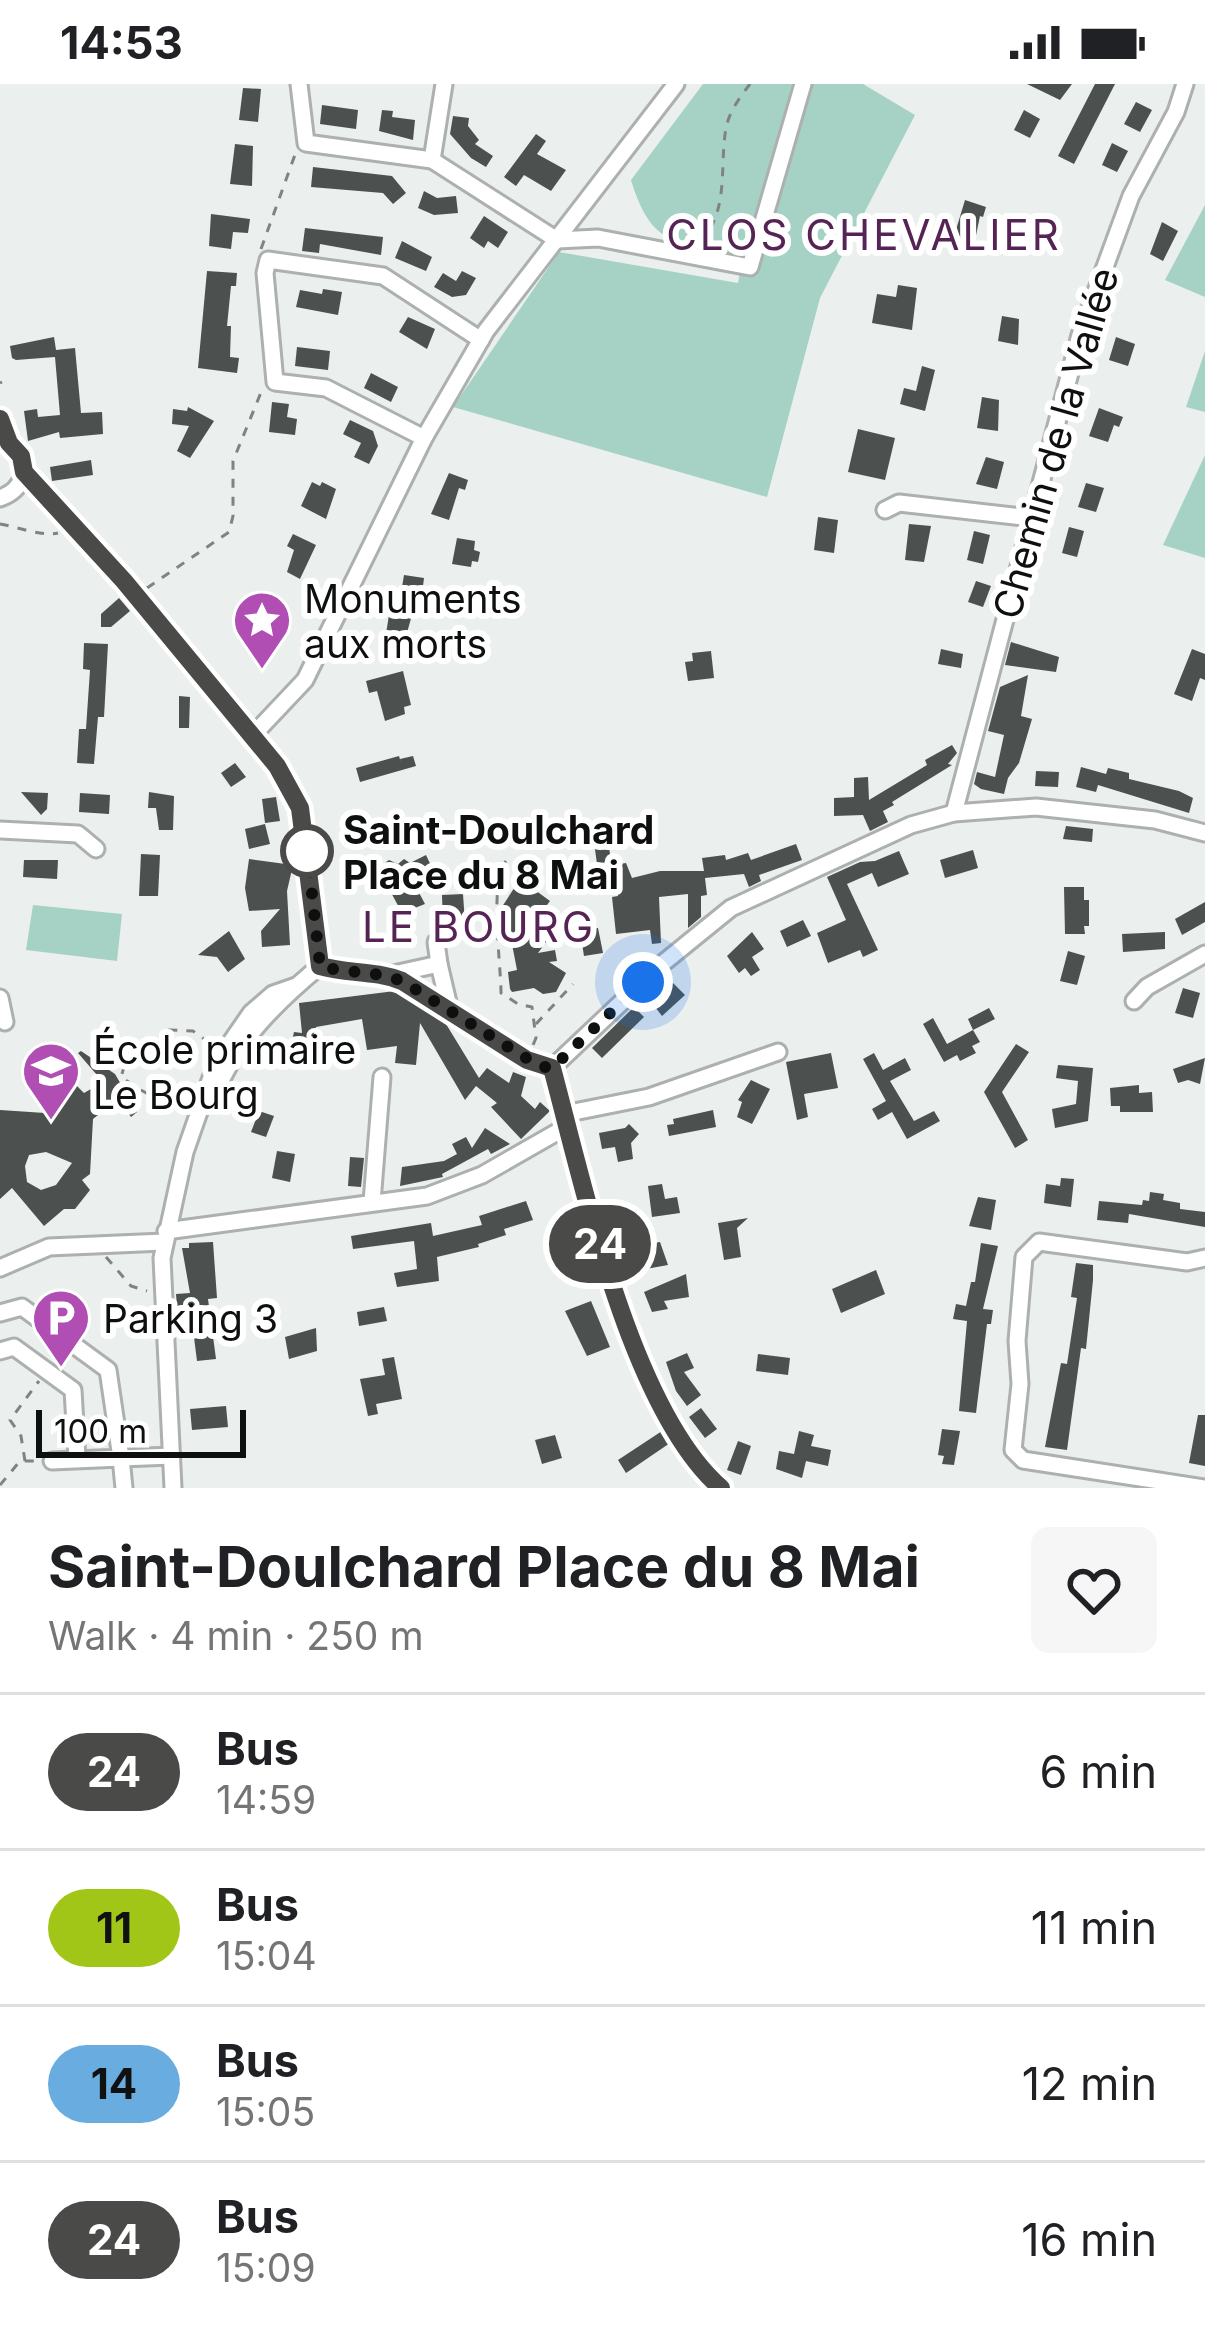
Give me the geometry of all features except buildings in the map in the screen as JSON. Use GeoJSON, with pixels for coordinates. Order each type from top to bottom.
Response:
{"type":"FeatureCollection","features":[{"type":"Feature","properties":{"kind":"street"},"geometry":{"type":"LineString","coordinates":[[299,84],[301,145],[432,160],[557,240],[598,238],[750,267],[803,84]]}},
{"type":"Feature","properties":{"kind":"street"},"geometry":{"type":"LineString","coordinates":[[432,160],[444,84]]}},
{"type":"Feature","properties":{"kind":"street"},"geometry":{"type":"LineString","coordinates":[[253,735],[305,680],[424,438],[481,340],[676,84]]}},
{"type":"Feature","properties":{"kind":"street","name":"Chemin de la Vallée"},"geometry":{"type":"LineString","coordinates":[[953,813],[1080,335],[1131,196],[1176,112],[1185,84]]}},
{"type":"Feature","properties":{"kind":"street"},"geometry":{"type":"LineString","coordinates":[[576,217],[598,238]]}},
{"type":"Feature","properties":{"kind":"street"},"geometry":{"type":"LineString","coordinates":[[424,438],[326,388],[269,383],[264,256],[383,276],[481,340]]}},
{"type":"Feature","properties":{"kind":"street"},"geometry":{"type":"LineString","coordinates":[[0,418],[5,442],[21,456],[24,472],[136,596],[277,766],[300,808],[320,966]]}},
{"type":"Feature","properties":{"kind":"street"},"geometry":{"type":"LineString","coordinates":[[24,472],[6,495],[55,509]]}},
{"type":"Feature","properties":{"kind":"street"},"geometry":{"type":"LineString","coordinates":[[886,510],[899,503],[1031,518]]}},
{"type":"Feature","properties":{"kind":"street"},"geometry":{"type":"LineString","coordinates":[[552,1068],[662,964],[731,908],[911,825],[953,813],[1036,807],[1155,820],[1205,833]]}},
{"type":"Feature","properties":{"kind":"street"},"geometry":{"type":"LineString","coordinates":[[0,830],[79,834],[96,849]]}},
{"type":"Feature","properties":{"kind":"street"},"geometry":{"type":"LineString","coordinates":[[436,942],[450,1011]]}},
{"type":"Feature","properties":{"kind":"street"},"geometry":{"type":"LineString","coordinates":[[1134,1001],[1148,987],[1205,954]]}},
{"type":"Feature","properties":{"kind":"street"},"geometry":{"type":"LineString","coordinates":[[172,1488],[162,1292],[165,1237],[199,1110],[221,1056],[320,966],[388,975],[439,964]]}},
{"type":"Feature","properties":{"kind":"street"},"geometry":{"type":"LineString","coordinates":[[388,975],[527,1060],[552,1068]]}},
{"type":"Feature","properties":{"kind":"street"},"geometry":{"type":"LineString","coordinates":[[0,998],[5,1022]]}},
{"type":"Feature","properties":{"kind":"street"},"geometry":{"type":"LineString","coordinates":[[0,1268],[49,1247],[165,1237],[427,1196],[482,1175],[565,1120],[649,1097],[778,1052]]}},
{"type":"Feature","properties":{"kind":"street"},"geometry":{"type":"LineString","coordinates":[[552,1068],[609,1274],[639,1355],[679,1435],[721,1488]]}},
{"type":"Feature","properties":{"kind":"street"},"geometry":{"type":"LineString","coordinates":[[372,1202],[382,1077]]}},
{"type":"Feature","properties":{"kind":"street"},"geometry":{"type":"LineString","coordinates":[[1205,1258],[1187,1262],[1039,1242],[1024,1257],[1017,1342],[1020,1384],[1012,1450],[1023,1460],[1102,1481],[1205,1488]]}},
{"type":"Feature","properties":{"kind":"street"},"geometry":{"type":"LineString","coordinates":[[0,1313],[22,1307],[108,1370],[124,1488]]}},
{"type":"Feature","properties":{"kind":"street"},"geometry":{"type":"LineString","coordinates":[[0,1351],[14,1347],[73,1390],[77,1459]]}},
{"type":"Feature","properties":{"kind":"street"},"geometry":{"type":"LineString","coordinates":[[52,1461],[172,1456]]}},
{"type":"Feature","properties":{"kind":"path"},"geometry":{"type":"LineString","coordinates":[[686,257],[716,218],[727,127],[749,84]]}},
{"type":"Feature","properties":{"kind":"path"},"geometry":{"type":"LineString","coordinates":[[264,256],[301,145]]}},
{"type":"Feature","properties":{"kind":"path"},"geometry":{"type":"LineString","coordinates":[[136,596],[229,532],[233,461],[269,383]]}},
{"type":"Feature","properties":{"kind":"path"},"geometry":{"type":"LineString","coordinates":[[0,524],[22,526],[40,535],[63,531],[72,539],[79,534]]}},
{"type":"Feature","properties":{"kind":"path"},"geometry":{"type":"LineString","coordinates":[[506,861],[500,867],[497,886],[502,993],[532,1007],[536,1038],[527,1060]]}},
{"type":"Feature","properties":{"kind":"path"},"geometry":{"type":"LineString","coordinates":[[534,1025],[573,984]]}},
{"type":"Feature","properties":{"kind":"path"},"geometry":{"type":"LineString","coordinates":[[153,1057],[164,1055],[169,1030],[193,1031],[221,1056]]}},
{"type":"Feature","properties":{"kind":"path"},"geometry":{"type":"LineString","coordinates":[[139,1055],[124,1064],[121,1077],[139,1090],[168,1100],[184,1098],[191,1091]]}},
{"type":"Feature","properties":{"kind":"path"},"geometry":{"type":"LineString","coordinates":[[106,1255],[135,1290],[154,1292]]}},
{"type":"Feature","properties":{"kind":"path"},"geometry":{"type":"LineString","coordinates":[[25,1461],[21,1436],[10,1420],[46,1370]]}},
{"type":"Feature","properties":{"kind":"path"},"geometry":{"type":"LineString","coordinates":[[0,1485],[20,1461],[52,1461]]}},
{"type":"Feature","properties":{"kind":"green space"},"geometry":{"type":"Polygon","coordinates":[[[703,84],[863,84],[915,115],[820,298],[767,497],[453,407],[559,252],[738,283],[743,257],[685,245],[659,231],[639,203],[631,180],[703,84]]]}},
{"type":"Feature","properties":{"kind":"green space"},"geometry":{"type":"Polygon","coordinates":[[[1205,205],[1205,297],[1165,280],[1205,205]]]}},
{"type":"Feature","properties":{"kind":"green space"},"geometry":{"type":"Polygon","coordinates":[[[1205,351],[1205,412],[1186,407],[1205,351]]]}},
{"type":"Feature","properties":{"kind":"green space"},"geometry":{"type":"Polygon","coordinates":[[[1205,455],[1205,558],[1163,545],[1205,455]]]}},
{"type":"Feature","properties":{"kind":"green space"},"geometry":{"type":"Polygon","coordinates":[[[33,905],[122,914],[117,961],[26,950],[33,905]]]}},
{"type":"Feature","properties":{"kind":"bus line","name":"24"},"geometry":{"type":"LineString","coordinates":[[0,419],[9,443],[21,456],[24,472],[124,581],[253,735],[290,787],[306,840],[320,966],[382,973],[402,981],[527,1060],[552,1068],[591,1215],[639,1355],[679,1435],[721,1488]]}},
{"type":"Feature","properties":{"kind":"place","name":"Monuments aux morts"},"geometry":{"type":"Point","coordinates":[262,671]}},
{"type":"Feature","properties":{"kind":"place","name":"Saint-Doulchard Place du 8 Mai"},"geometry":{"type":"Point","coordinates":[307,851]}},
{"type":"Feature","properties":{"kind":"place","name":"École primaire Le Bourg"},"geometry":{"type":"Point","coordinates":[51,1122]}},
{"type":"Feature","properties":{"kind":"place","name":"Parking 3"},"geometry":{"type":"Point","coordinates":[61,1369]}},
{"type":"Feature","properties":{"kind":"district","name":"CLOS CHEVALIER"},"geometry":{"type":"Point","coordinates":[864,234]}},
{"type":"Feature","properties":{"kind":"district","name":"LE BOURG"},"geometry":{"type":"Point","coordinates":[479,926]}},
{"type":"Feature","properties":{"kind":"route"},"geometry":{"type":"LineString","coordinates":[[307,851],[306,840],[320,966],[382,973],[402,981],[539,1066],[552,1068],[643,982]]}}]}
